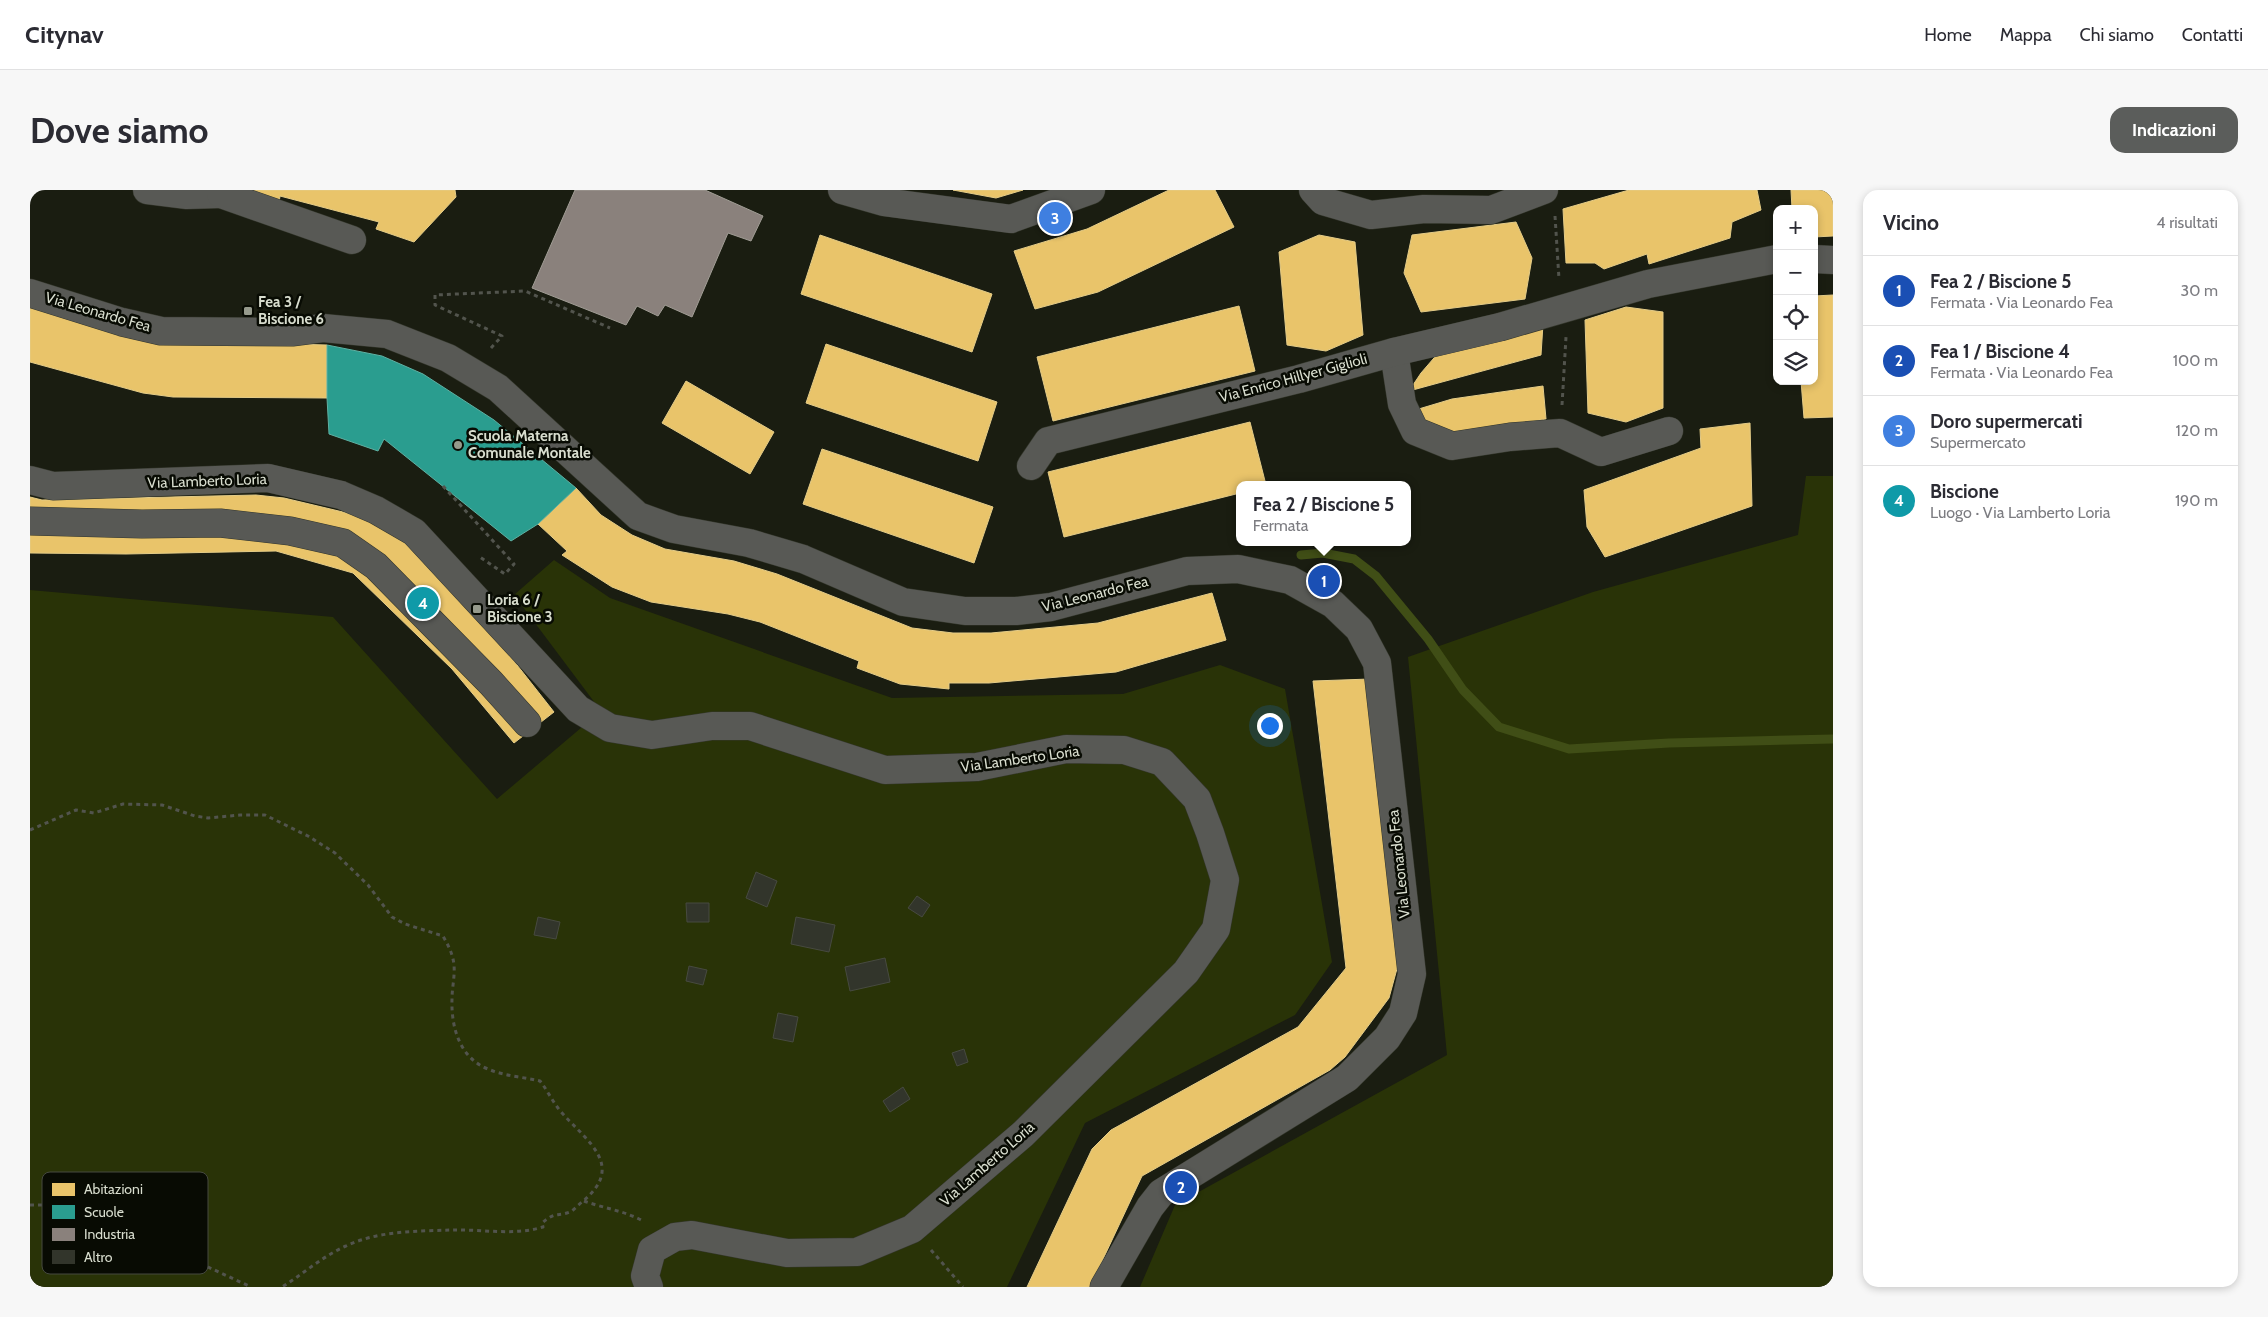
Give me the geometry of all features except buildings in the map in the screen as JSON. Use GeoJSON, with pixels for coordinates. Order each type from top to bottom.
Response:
{"type":"FeatureCollection","features":[{"type":"Feature","properties":{"kind":"street"},"geometry":{"type":"LineString","coordinates":[[147,190],[187,195],[221,192],[352,240]]}},
{"type":"Feature","properties":{"kind":"street"},"geometry":{"type":"LineString","coordinates":[[842,190],[884,202],[1011,219],[1091,190]]}},
{"type":"Feature","properties":{"kind":"street"},"geometry":{"type":"LineString","coordinates":[[1313,190],[1323,201],[1371,215],[1424,209],[1491,210],[1550,199]]}},
{"type":"Feature","properties":{"kind":"street"},"geometry":{"type":"LineString","coordinates":[[1818,259],[1833,260]]}},
{"type":"Feature","properties":{"kind":"street","name":"Via Enrico Hillyer Giglioli"},"geometry":{"type":"LineString","coordinates":[[1031,466],[1048,441],[1299,379],[1394,352],[1500,327],[1568,309],[1648,284],[1773,260]]}},
{"type":"Feature","properties":{"kind":"street","name":"Via Leonardo Fea"},"geometry":{"type":"LineString","coordinates":[[30,292],[122,322],[161,330],[292,332],[323,328],[387,334],[448,358],[498,388],[638,516],[674,529],[749,543],[803,559],[903,602],[965,612],[1016,611],[1052,607],[1188,571],[1238,569],[1290,580],[1333,604],[1359,630],[1377,663],[1412,974],[1403,1013],[1387,1038],[1347,1078],[1161,1193],[1150,1207],[1104,1287]]}},
{"type":"Feature","properties":{"kind":"street"},"geometry":{"type":"LineString","coordinates":[[1394,352],[1402,404],[1415,431],[1452,446],[1510,437],[1560,433],[1601,452],[1669,431]]}},
{"type":"Feature","properties":{"kind":"street","name":"Via Lamberto Loria"},"geometry":{"type":"LineString","coordinates":[[30,480],[53,486],[268,478],[341,495],[376,510],[414,532],[578,709],[610,728],[652,735],[712,726],[750,726],[885,770],[978,767],[1066,749],[1124,750],[1162,762],[1197,799],[1210,833],[1224,880],[1216,929],[1186,972],[1030,1127],[912,1228],[857,1252],[787,1253],[692,1235],[675,1237]]}},
{"type":"Feature","properties":{"kind":"street"},"geometry":{"type":"LineString","coordinates":[[30,521],[142,524],[220,523],[290,531],[343,543],[376,566],[491,683],[527,723]]}},
{"type":"Feature","properties":{"kind":"street"},"geometry":{"type":"LineString","coordinates":[[649,1287],[645,1276],[652,1250],[675,1237]]}},
{"type":"Feature","properties":{"kind":"path"},"geometry":{"type":"LineString","coordinates":[[1550,199],[1559,280],[1568,309],[1560,433]]}},
{"type":"Feature","properties":{"kind":"path"},"geometry":{"type":"LineString","coordinates":[[483,345],[492,349],[502,336],[434,304],[434,295],[525,291],[610,328]]}},
{"type":"Feature","properties":{"kind":"path"},"geometry":{"type":"LineString","coordinates":[[444,486],[514,564],[505,574],[473,553]]}},
{"type":"Feature","properties":{"kind":"path"},"geometry":{"type":"LineString","coordinates":[[30,830],[76,810],[94,813],[123,804],[162,805],[195,816],[208,818],[240,814],[264,815],[308,836],[335,853],[368,885],[392,917],[405,924],[443,936],[450,950],[454,965],[452,1002],[455,1030],[461,1048],[469,1058],[487,1069],[499,1074],[540,1081],[555,1104],[591,1143],[602,1163],[602,1176],[596,1189],[570,1212],[553,1214],[542,1223],[543,1227],[534,1230],[484,1232],[454,1230],[383,1235],[347,1245],[282,1287]]}},
{"type":"Feature","properties":{"kind":"path"},"geometry":{"type":"LineString","coordinates":[[584,1201],[611,1211],[632,1215],[675,1237]]}},
{"type":"Feature","properties":{"kind":"path"},"geometry":{"type":"LineString","coordinates":[[912,1228],[963,1287]]}},
{"type":"Feature","properties":{"kind":"path"},"geometry":{"type":"LineString","coordinates":[[208,1267],[251,1287]]}},
{"type":"Feature","properties":{"kind":"green space"},"geometry":{"type":"Polygon","coordinates":[[[1806,476],[1833,476],[1833,1287],[1140,1287],[1175,1205],[1447,1055],[1408,657],[1593,592],[1798,535],[1806,476]]]}},
{"type":"Feature","properties":{"kind":"green space"},"geometry":{"type":"Polygon","coordinates":[[[554,560],[610,598],[892,698],[1123,694],[1220,665],[1285,689],[1332,962],[1295,1015],[1085,1123],[1007,1287],[30,1287],[30,590],[333,617],[497,799],[601,711],[514,595],[554,560]]]}},
{"type":"Feature","properties":{"kind":"waterway"},"geometry":{"type":"LineString","coordinates":[[1301,555],[1323,553],[1354,559],[1376,576],[1428,639],[1463,690],[1499,727],[1569,749],[1669,743],[1833,739]]}},
{"type":"Feature","properties":{"kind":"place","name":"Doro supermercati"},"geometry":{"type":"Point","coordinates":[1055,218]}},
{"type":"Feature","properties":{"kind":"place","name":"Fea 3 / Biscione 6"},"geometry":{"type":"Point","coordinates":[248,311]}},
{"type":"Feature","properties":{"kind":"place","name":"Scuola Materna Comunale Montale"},"geometry":{"type":"Point","coordinates":[458,445]}},
{"type":"Feature","properties":{"kind":"place","name":"Fea 2 / Biscione 5"},"geometry":{"type":"Point","coordinates":[1324,581]}},
{"type":"Feature","properties":{"kind":"place","name":"Biscione"},"geometry":{"type":"Point","coordinates":[423,603]}},
{"type":"Feature","properties":{"kind":"place","name":"Loria 6 / Biscione 3"},"geometry":{"type":"Point","coordinates":[477,609]}},
{"type":"Feature","properties":{"kind":"place","name":"Fea 1 / Biscione 4"},"geometry":{"type":"Point","coordinates":[1181,1187]}}]}
